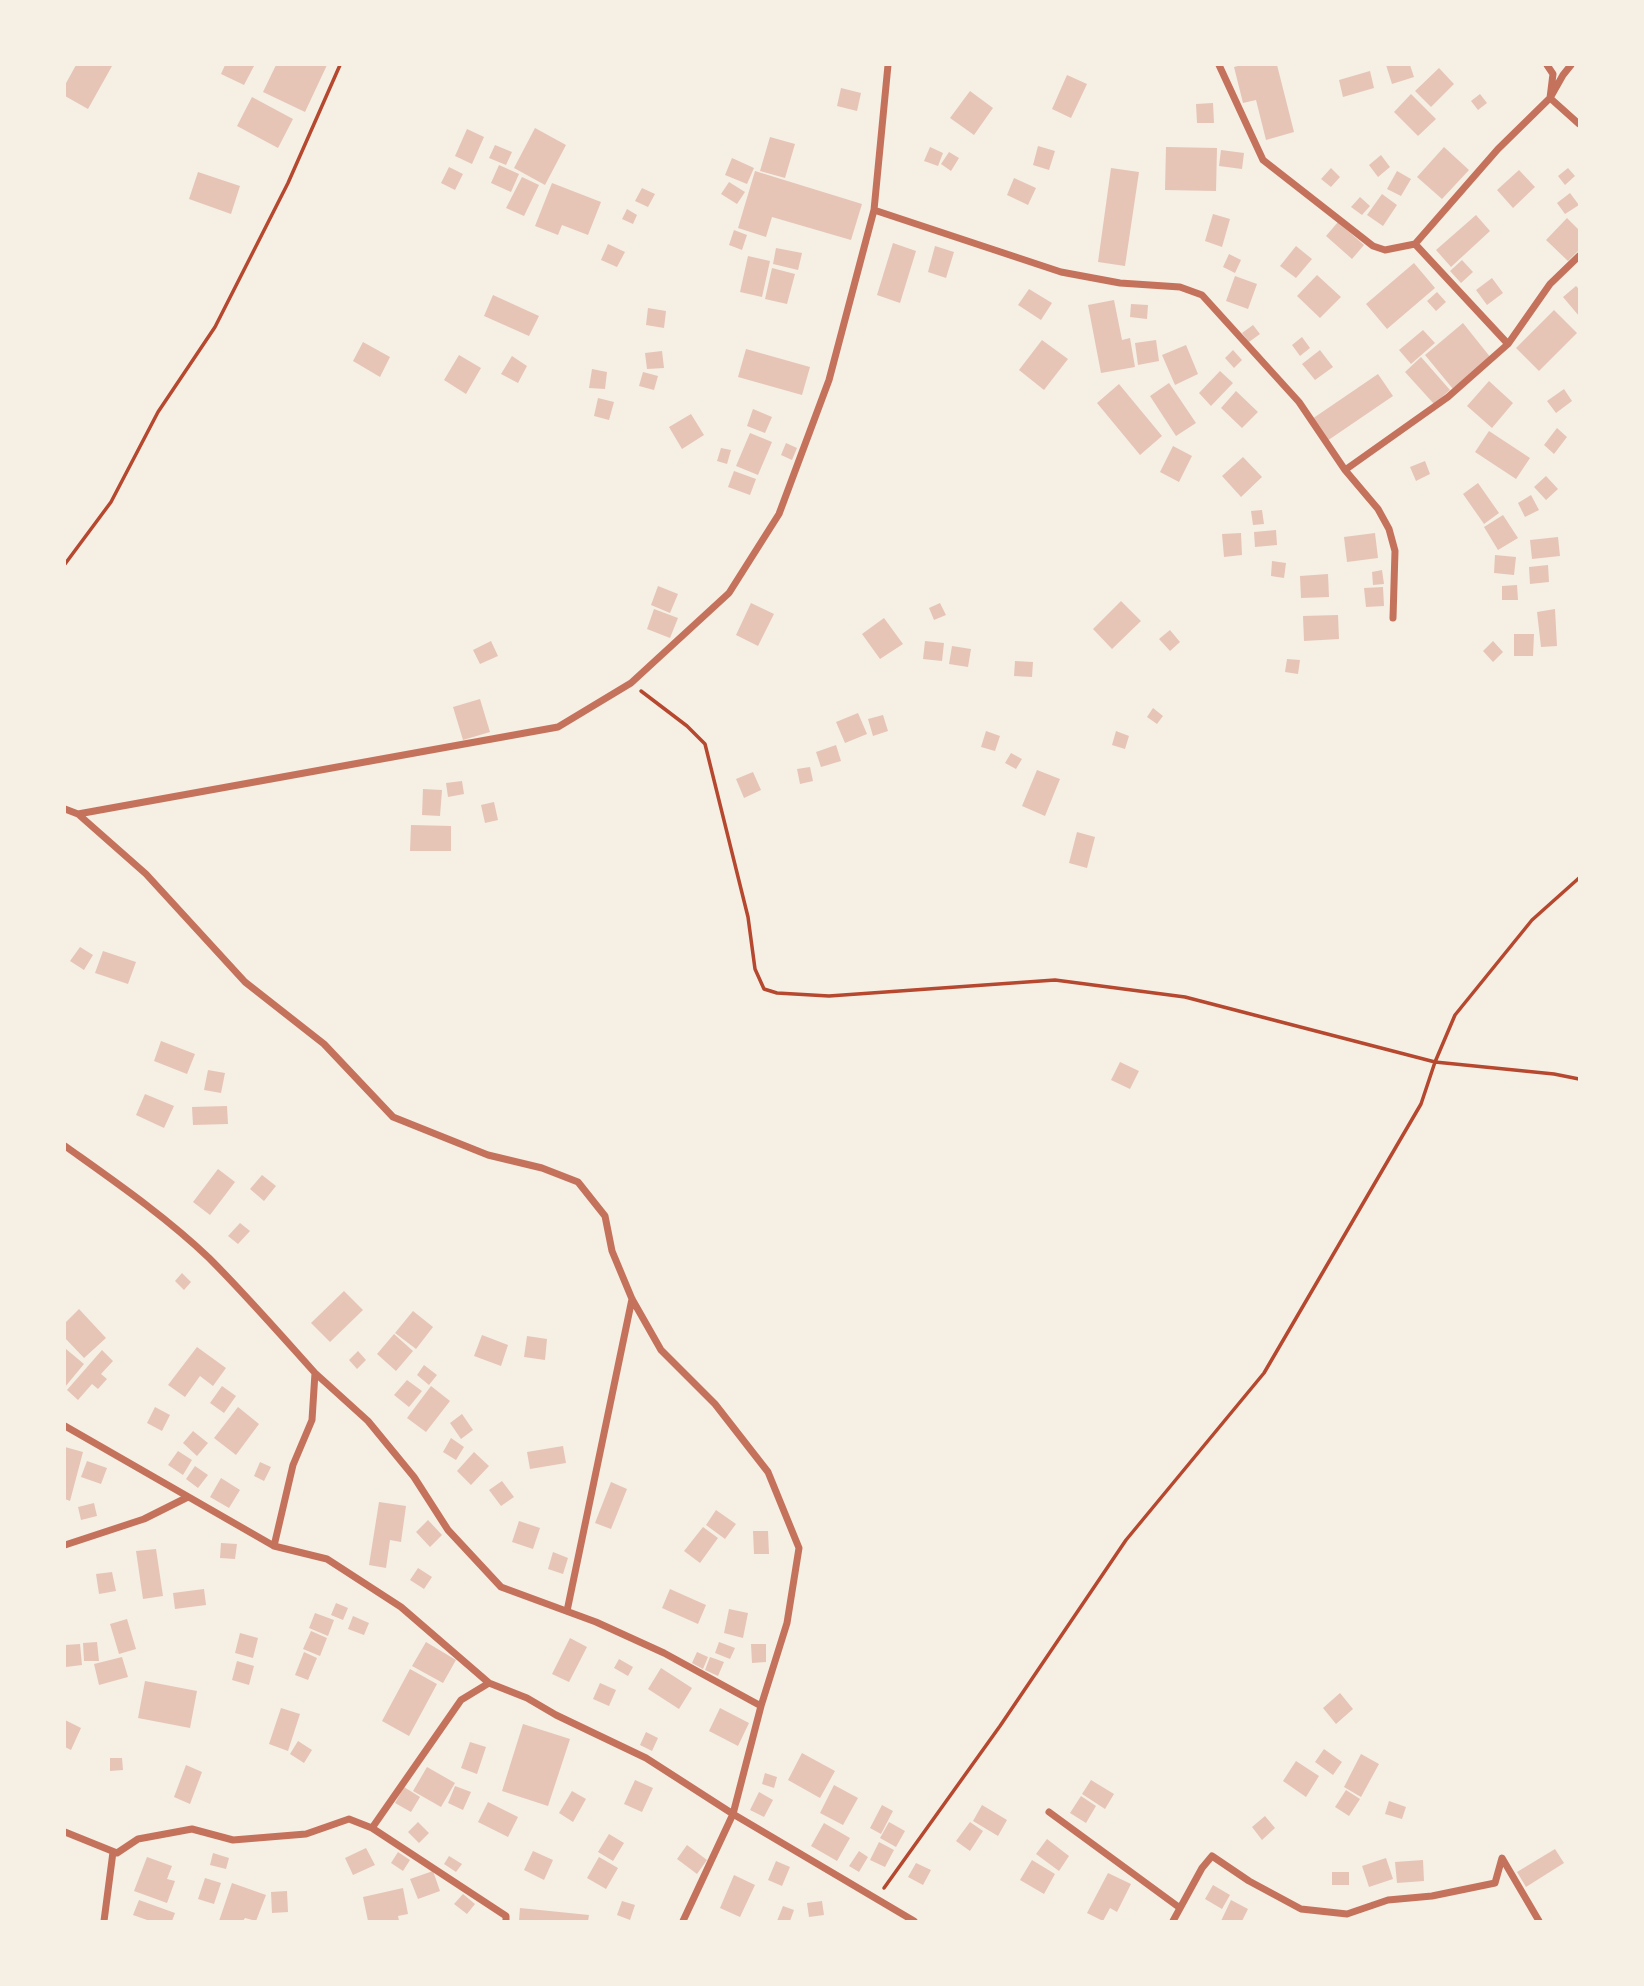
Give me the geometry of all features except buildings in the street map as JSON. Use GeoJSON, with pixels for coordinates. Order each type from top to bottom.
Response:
{"type":"FeatureCollection","features":[{"type":"Feature","properties":{"kind":"street"},"geometry":{"type":"LineString","coordinates":[[78,814],[558,727],[631,683],[729,593],[779,514],[829,380],[874,210],[888,65]]}},
{"type":"Feature","properties":{"kind":"street"},"geometry":{"type":"LineString","coordinates":[[1219,65],[1263,160],[1373,246],[1385,250],[1415,244],[1498,149],[1550,98],[1571,65]]}},
{"type":"Feature","properties":{"kind":"street"},"geometry":{"type":"LineString","coordinates":[[1547,65],[1553,74],[1550,98]]}},
{"type":"Feature","properties":{"kind":"street"},"geometry":{"type":"LineString","coordinates":[[1550,98],[1579,124]]}},
{"type":"Feature","properties":{"kind":"street"},"geometry":{"type":"LineString","coordinates":[[874,210],[1061,272],[1107,281],[1180,287],[1202,295],[1299,402],[1345,470],[1378,509],[1389,529],[1395,551],[1393,618]]}},
{"type":"Feature","properties":{"kind":"street"},"geometry":{"type":"LineString","coordinates":[[1415,244],[1508,344]]}},
{"type":"Feature","properties":{"kind":"street"},"geometry":{"type":"LineString","coordinates":[[1345,470],[1448,397],[1508,344],[1550,284],[1579,257]]}},
{"type":"Feature","properties":{"kind":"street"},"geometry":{"type":"LineString","coordinates":[[65,809],[78,814],[146,874],[245,982],[324,1044],[393,1117],[488,1155],[542,1168],[578,1182],[605,1216],[612,1251],[632,1299],[661,1350],[715,1404],[768,1472],[799,1548],[787,1623],[761,1706],[733,1814],[683,1921]]}},
{"type":"Feature","properties":{"kind":"street"},"geometry":{"type":"LineString","coordinates":[[65,1146],[136,1197],[208,1257],[315,1373],[368,1421],[414,1477],[448,1530],[501,1587],[596,1622],[664,1653],[761,1706]]}},
{"type":"Feature","properties":{"kind":"street"},"geometry":{"type":"LineString","coordinates":[[566,1611],[632,1299]]}},
{"type":"Feature","properties":{"kind":"street"},"geometry":{"type":"LineString","coordinates":[[274,1546],[293,1465],[312,1420],[315,1373]]}},
{"type":"Feature","properties":{"kind":"street"},"geometry":{"type":"LineString","coordinates":[[65,1426],[274,1546],[327,1559],[401,1607],[489,1683],[527,1698],[556,1715],[646,1758],[733,1814],[914,1921]]}},
{"type":"Feature","properties":{"kind":"street"},"geometry":{"type":"LineString","coordinates":[[65,1545],[144,1519],[188,1497]]}},
{"type":"Feature","properties":{"kind":"street"},"geometry":{"type":"LineString","coordinates":[[372,1828],[461,1700],[489,1683]]}},
{"type":"Feature","properties":{"kind":"street"},"geometry":{"type":"LineString","coordinates":[[1049,1812],[1180,1908]]}},
{"type":"Feature","properties":{"kind":"street"},"geometry":{"type":"LineString","coordinates":[[104,1921],[113,1852],[117,1853],[138,1839],[192,1829],[233,1840],[306,1834],[349,1819],[372,1828],[506,1916],[506,1921]]}},
{"type":"Feature","properties":{"kind":"street"},"geometry":{"type":"LineString","coordinates":[[65,1832],[117,1853]]}},
{"type":"Feature","properties":{"kind":"street"},"geometry":{"type":"LineString","coordinates":[[1173,1921],[1202,1868],[1212,1856],[1249,1881],[1301,1909],[1347,1914],[1388,1900],[1445,1894],[1495,1883],[1502,1858],[1539,1921]]}},
{"type":"Feature","properties":{"kind":"path"},"geometry":{"type":"LineString","coordinates":[[65,564],[111,502],[158,412],[215,327],[288,183],[340,65]]}},
{"type":"Feature","properties":{"kind":"path"},"geometry":{"type":"LineString","coordinates":[[631,683],[687,726],[705,744],[748,917],[755,969],[764,989],[777,993],[829,996],[1055,980],[1185,997],[1435,1062],[1579,1079]]}},
{"type":"Feature","properties":{"kind":"path"},"geometry":{"type":"LineString","coordinates":[[876,1900],[1000,1726],[1126,1540],[1264,1373],[1421,1104],[1455,1015],[1532,920],[1579,878]]}}]}
